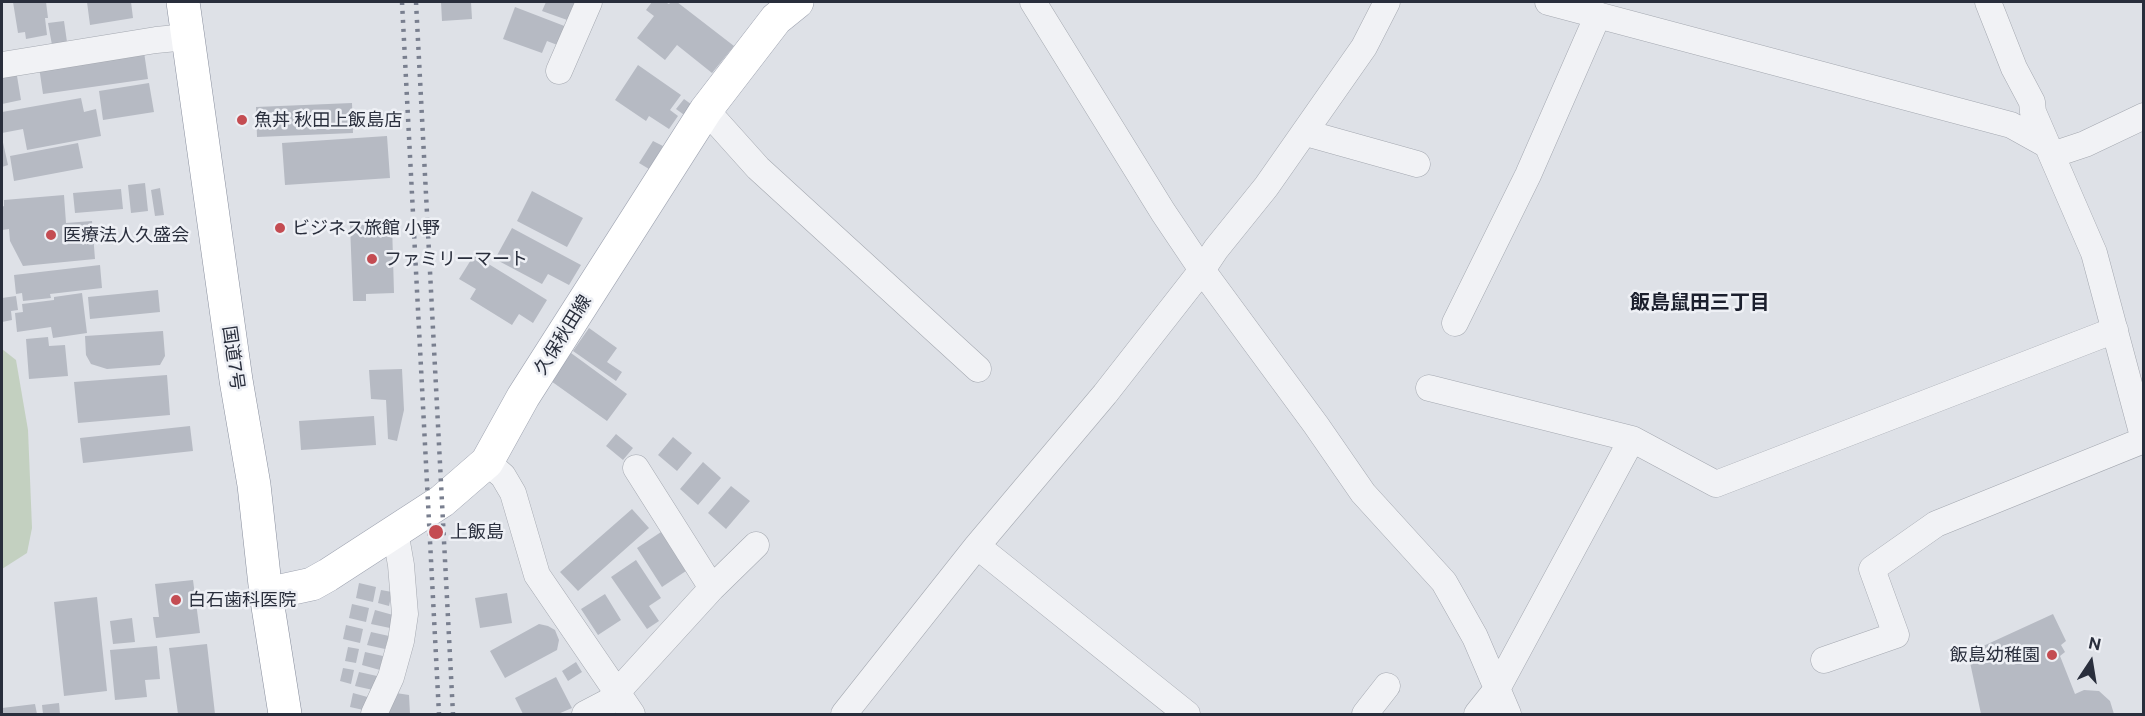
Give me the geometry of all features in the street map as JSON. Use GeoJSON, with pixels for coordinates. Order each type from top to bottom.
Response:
{"type":"FeatureCollection","features":[{"type":"Feature","properties":{"kind":"main road","name":"国道7号"},"geometry":{"type":"LineString","coordinates":[[183,2],[236,380],[254,484],[267,594],[285,714]]}},
{"type":"Feature","properties":{"kind":"main road","name":"久保秋田線"},"geometry":{"type":"LineString","coordinates":[[267,594],[312,584],[362,554],[442,501],[487,462],[523,397],[706,110],[776,19],[797,2]]}},
{"type":"Feature","properties":{"kind":"street"},"geometry":{"type":"LineString","coordinates":[[559,71],[589,2]]}},
{"type":"Feature","properties":{"kind":"street"},"geometry":{"type":"LineString","coordinates":[[1033,2],[1163,212],[1202,270],[1363,493],[1444,582],[1475,637],[1508,714]]}},
{"type":"Feature","properties":{"kind":"street"},"geometry":{"type":"LineString","coordinates":[[844,714],[977,546],[1105,394],[1202,270],[1306,133],[1364,47],[1387,2]]}},
{"type":"Feature","properties":{"kind":"street"},"geometry":{"type":"LineString","coordinates":[[1548,2],[2011,125],[2049,150],[2085,144],[2144,116]]}},
{"type":"Feature","properties":{"kind":"street"},"geometry":{"type":"LineString","coordinates":[[1824,660],[1896,636],[1872,569],[1936,524],[2144,440],[2094,253],[1988,2]]}},
{"type":"Feature","properties":{"kind":"street"},"geometry":{"type":"LineString","coordinates":[[1455,323],[1528,174],[1598,15]]}},
{"type":"Feature","properties":{"kind":"street"},"geometry":{"type":"LineString","coordinates":[[2,65],[188,37]]}},
{"type":"Feature","properties":{"kind":"street"},"geometry":{"type":"LineString","coordinates":[[706,110],[758,168],[978,369]]}},
{"type":"Feature","properties":{"kind":"street"},"geometry":{"type":"LineString","coordinates":[[1306,133],[1417,164]]}},
{"type":"Feature","properties":{"kind":"street"},"geometry":{"type":"LineString","coordinates":[[1429,388],[1632,439],[1716,484],[2115,330]]}},
{"type":"Feature","properties":{"kind":"street"},"geometry":{"type":"LineString","coordinates":[[1477,714],[1497,688],[1632,439]]}},
{"type":"Feature","properties":{"kind":"street"},"geometry":{"type":"LineString","coordinates":[[487,462],[503,476],[513,493],[537,575],[632,714]]}},
{"type":"Feature","properties":{"kind":"street"},"geometry":{"type":"LineString","coordinates":[[636,468],[712,588]]}},
{"type":"Feature","properties":{"kind":"street"},"geometry":{"type":"LineString","coordinates":[[374,714],[391,677],[401,641],[405,614],[401,565],[394,531]]}},
{"type":"Feature","properties":{"kind":"street"},"geometry":{"type":"LineString","coordinates":[[585,714],[608,702],[712,588],[756,545]]}},
{"type":"Feature","properties":{"kind":"street"},"geometry":{"type":"LineString","coordinates":[[977,546],[1187,714]]}},
{"type":"Feature","properties":{"kind":"street"},"geometry":{"type":"LineString","coordinates":[[1365,714],[1387,686]]}},
{"type":"Feature","properties":{"kind":"green space"},"geometry":{"type":"Polygon","coordinates":[[[2,349],[16,360],[28,430],[32,528],[27,553],[2,569],[2,349]]]}},
{"type":"Feature","properties":{"kind":"building"},"geometry":{"type":"Polygon","coordinates":[[[13,2],[46,2],[47,35],[26,39],[25,32],[18,33],[13,2]]]}},
{"type":"Feature","properties":{"kind":"building"},"geometry":{"type":"Polygon","coordinates":[[[87,2],[131,2],[133,18],[90,25],[87,2]]]}},
{"type":"Feature","properties":{"kind":"building"},"geometry":{"type":"Polygon","coordinates":[[[441,2],[471,2],[472,19],[442,21],[441,2]]]}},
{"type":"Feature","properties":{"kind":"building"},"geometry":{"type":"Polygon","coordinates":[[[546,2],[577,2],[570,21],[542,11],[546,2]]]}},
{"type":"Feature","properties":{"kind":"building"},"geometry":{"type":"Polygon","coordinates":[[[652,2],[669,4],[677,2],[734,46],[712,73],[677,45],[665,60],[637,38],[654,16],[646,10],[652,2]]]}},
{"type":"Feature","properties":{"kind":"building"},"geometry":{"type":"Polygon","coordinates":[[[515,7],[567,27],[560,46],[547,41],[542,53],[503,39],[515,7]]]}},
{"type":"Feature","properties":{"kind":"building"},"geometry":{"type":"Polygon","coordinates":[[[64,21],[67,42],[52,45],[48,23],[64,21]]]}},
{"type":"Feature","properties":{"kind":"building"},"geometry":{"type":"Polygon","coordinates":[[[144,52],[148,79],[43,94],[39,67],[144,52]]]}},
{"type":"Feature","properties":{"kind":"building"},"geometry":{"type":"Polygon","coordinates":[[[638,65],[681,95],[670,110],[678,116],[669,129],[649,116],[646,121],[615,100],[638,65]]]}},
{"type":"Feature","properties":{"kind":"building"},"geometry":{"type":"Polygon","coordinates":[[[16,70],[21,100],[2,104],[2,73],[16,70]]]}},
{"type":"Feature","properties":{"kind":"building"},"geometry":{"type":"Polygon","coordinates":[[[149,83],[154,112],[103,120],[99,91],[149,83]]]}},
{"type":"Feature","properties":{"kind":"building"},"geometry":{"type":"Polygon","coordinates":[[[81,98],[84,112],[96,109],[101,136],[27,150],[23,129],[2,133],[2,112],[81,98]]]}},
{"type":"Feature","properties":{"kind":"building"},"geometry":{"type":"Polygon","coordinates":[[[684,99],[695,107],[687,117],[676,109],[684,99]]]}},
{"type":"Feature","properties":{"kind":"building"},"geometry":{"type":"Polygon","coordinates":[[[352,103],[353,133],[257,137],[256,107],[352,103]]]}},
{"type":"Feature","properties":{"kind":"building"},"geometry":{"type":"Polygon","coordinates":[[[387,136],[390,178],[285,185],[282,143],[387,136]]]}},
{"type":"Feature","properties":{"kind":"building"},"geometry":{"type":"Polygon","coordinates":[[[2,138],[8,165],[2,167],[2,138]]]}},
{"type":"Feature","properties":{"kind":"building"},"geometry":{"type":"Polygon","coordinates":[[[653,141],[663,146],[649,169],[639,163],[653,141]]]}},
{"type":"Feature","properties":{"kind":"building"},"geometry":{"type":"Polygon","coordinates":[[[78,143],[83,168],[14,181],[10,156],[78,143]]]}},
{"type":"Feature","properties":{"kind":"building"},"geometry":{"type":"Polygon","coordinates":[[[145,183],[148,211],[131,213],[128,185],[145,183]]]}},
{"type":"Feature","properties":{"kind":"building"},"geometry":{"type":"Polygon","coordinates":[[[160,188],[164,215],[155,216],[151,190],[160,188]]]}},
{"type":"Feature","properties":{"kind":"building"},"geometry":{"type":"Polygon","coordinates":[[[121,189],[123,209],[75,213],[73,193],[121,189]]]}},
{"type":"Feature","properties":{"kind":"building"},"geometry":{"type":"Polygon","coordinates":[[[532,191],[583,218],[567,247],[517,221],[532,191]]]}},
{"type":"Feature","properties":{"kind":"building","name":"医療法人久盛会"},"geometry":{"type":"Polygon","coordinates":[[[64,195],[66,223],[92,221],[95,259],[23,266],[10,241],[9,229],[2,230],[4,200],[64,195]]]}},
{"type":"Feature","properties":{"kind":"building","name":"ファミリーマート"},"geometry":{"type":"Polygon","coordinates":[[[392,224],[394,293],[366,294],[366,301],[353,301],[350,225],[392,224]]]}},
{"type":"Feature","properties":{"kind":"building"},"geometry":{"type":"Polygon","coordinates":[[[512,228],[581,265],[569,285],[548,274],[542,284],[495,259],[512,228]]]}},
{"type":"Feature","properties":{"kind":"building"},"geometry":{"type":"Polygon","coordinates":[[[474,255],[547,300],[533,323],[519,314],[512,325],[470,299],[476,289],[459,279],[474,255]]]}},
{"type":"Feature","properties":{"kind":"building"},"geometry":{"type":"Polygon","coordinates":[[[100,265],[102,288],[50,294],[51,298],[23,301],[22,293],[16,294],[14,275],[100,265]]]}},
{"type":"Feature","properties":{"kind":"building"},"geometry":{"type":"Polygon","coordinates":[[[158,290],[160,312],[90,319],[88,297],[158,290]]]}},
{"type":"Feature","properties":{"kind":"building"},"geometry":{"type":"Polygon","coordinates":[[[82,293],[87,333],[53,338],[51,327],[17,332],[15,313],[23,312],[22,304],[54,300],[54,297],[82,293]]]}},
{"type":"Feature","properties":{"kind":"building"},"geometry":{"type":"Polygon","coordinates":[[[16,296],[18,310],[11,311],[12,320],[2,322],[2,298],[16,296]]]}},
{"type":"Feature","properties":{"kind":"building"},"geometry":{"type":"Polygon","coordinates":[[[589,328],[617,348],[607,362],[622,372],[616,381],[573,351],[589,328]]]}},
{"type":"Feature","properties":{"kind":"building"},"geometry":{"type":"Polygon","coordinates":[[[163,331],[165,356],[160,365],[107,369],[91,364],[86,355],[85,336],[163,331]]]}},
{"type":"Feature","properties":{"kind":"building"},"geometry":{"type":"Polygon","coordinates":[[[48,337],[49,346],[65,345],[68,376],[29,379],[26,339],[48,337]]]}},
{"type":"Feature","properties":{"kind":"building"},"geometry":{"type":"Polygon","coordinates":[[[571,353],[627,394],[607,421],[551,381],[571,353]]]}},
{"type":"Feature","properties":{"kind":"building"},"geometry":{"type":"Polygon","coordinates":[[[402,369],[404,410],[397,441],[388,439],[386,400],[371,399],[369,370],[402,369]]]}},
{"type":"Feature","properties":{"kind":"building"},"geometry":{"type":"Polygon","coordinates":[[[167,375],[170,415],[78,423],[74,382],[167,375]]]}},
{"type":"Feature","properties":{"kind":"building"},"geometry":{"type":"Polygon","coordinates":[[[374,416],[376,445],[301,450],[299,421],[374,416]]]}},
{"type":"Feature","properties":{"kind":"building"},"geometry":{"type":"Polygon","coordinates":[[[190,426],[193,451],[83,463],[80,438],[190,426]]]}},
{"type":"Feature","properties":{"kind":"building"},"geometry":{"type":"Polygon","coordinates":[[[616,434],[633,448],[623,460],[606,446],[616,434]]]}},
{"type":"Feature","properties":{"kind":"building"},"geometry":{"type":"Polygon","coordinates":[[[673,437],[692,453],[677,471],[658,455],[673,437]]]}},
{"type":"Feature","properties":{"kind":"building"},"geometry":{"type":"Polygon","coordinates":[[[703,462],[721,478],[698,505],[680,489],[703,462]]]}},
{"type":"Feature","properties":{"kind":"building"},"geometry":{"type":"Polygon","coordinates":[[[731,486],[750,501],[726,529],[708,513],[731,486]]]}},
{"type":"Feature","properties":{"kind":"building"},"geometry":{"type":"Polygon","coordinates":[[[632,509],[649,528],[578,591],[560,572],[632,509]]]}},
{"type":"Feature","properties":{"kind":"building"},"geometry":{"type":"Polygon","coordinates":[[[661,532],[686,571],[662,587],[637,548],[661,532]]]}},
{"type":"Feature","properties":{"kind":"building"},"geometry":{"type":"Polygon","coordinates":[[[636,560],[661,598],[649,606],[659,621],[647,629],[611,577],[636,560]]]}},
{"type":"Feature","properties":{"kind":"building","name":"白石歯科医院"},"geometry":{"type":"Polygon","coordinates":[[[193,580],[200,633],[156,638],[153,617],[159,617],[155,584],[193,580]]]}},
{"type":"Feature","properties":{"kind":"building"},"geometry":{"type":"Polygon","coordinates":[[[359,583],[376,587],[373,602],[356,598],[359,583]]]}},
{"type":"Feature","properties":{"kind":"building"},"geometry":{"type":"Polygon","coordinates":[[[381,590],[392,592],[389,606],[378,603],[381,590]]]}},
{"type":"Feature","properties":{"kind":"building"},"geometry":{"type":"Polygon","coordinates":[[[507,593],[512,623],[480,628],[475,598],[507,593]]]}},
{"type":"Feature","properties":{"kind":"building"},"geometry":{"type":"Polygon","coordinates":[[[605,594],[621,620],[598,635],[581,609],[605,594]]]}},
{"type":"Feature","properties":{"kind":"building"},"geometry":{"type":"Polygon","coordinates":[[[97,597],[107,691],[64,696],[54,602],[97,597]]]}},
{"type":"Feature","properties":{"kind":"building"},"geometry":{"type":"Polygon","coordinates":[[[352,604],[369,608],[366,622],[349,618],[352,604]]]}},
{"type":"Feature","properties":{"kind":"building"},"geometry":{"type":"Polygon","coordinates":[[[375,610],[393,615],[390,628],[371,624],[375,610]]]}},
{"type":"Feature","properties":{"kind":"building","name":"飯島幼稚園"},"geometry":{"type":"Polygon","coordinates":[[[2053,614],[2066,641],[2061,645],[2065,652],[2060,656],[2075,694],[2084,690],[2099,691],[2110,701],[2114,714],[1981,714],[1968,653],[2053,614]]]}},
{"type":"Feature","properties":{"kind":"building"},"geometry":{"type":"Polygon","coordinates":[[[132,618],[135,642],[113,644],[110,621],[132,618]]]}},
{"type":"Feature","properties":{"kind":"building"},"geometry":{"type":"Polygon","coordinates":[[[539,624],[555,630],[559,640],[557,650],[505,678],[490,651],[539,624]]]}},
{"type":"Feature","properties":{"kind":"building"},"geometry":{"type":"Polygon","coordinates":[[[346,625],[363,629],[360,643],[343,639],[346,625]]]}},
{"type":"Feature","properties":{"kind":"building"},"geometry":{"type":"Polygon","coordinates":[[[371,632],[389,636],[385,649],[367,645],[371,632]]]}},
{"type":"Feature","properties":{"kind":"building"},"geometry":{"type":"Polygon","coordinates":[[[207,644],[215,714],[178,714],[169,648],[207,644]]]}},
{"type":"Feature","properties":{"kind":"building"},"geometry":{"type":"Polygon","coordinates":[[[157,646],[160,679],[145,680],[147,697],[115,700],[110,650],[157,646]]]}},
{"type":"Feature","properties":{"kind":"building"},"geometry":{"type":"Polygon","coordinates":[[[348,647],[359,649],[356,663],[345,661],[348,647]]]}},
{"type":"Feature","properties":{"kind":"building"},"geometry":{"type":"Polygon","coordinates":[[[365,652],[383,656],[380,670],[362,665],[365,652]]]}},
{"type":"Feature","properties":{"kind":"building"},"geometry":{"type":"Polygon","coordinates":[[[576,662],[582,672],[568,681],[562,671],[576,662]]]}},
{"type":"Feature","properties":{"kind":"building"},"geometry":{"type":"Polygon","coordinates":[[[343,668],[354,670],[351,684],[340,681],[343,668]]]}},
{"type":"Feature","properties":{"kind":"building"},"geometry":{"type":"Polygon","coordinates":[[[359,672],[377,676],[373,690],[355,686],[359,672]]]}},
{"type":"Feature","properties":{"kind":"building"},"geometry":{"type":"Polygon","coordinates":[[[556,677],[572,708],[558,714],[523,714],[515,698],[556,677]]]}},
{"type":"Feature","properties":{"kind":"building"},"geometry":{"type":"Polygon","coordinates":[[[353,693],[371,698],[368,711],[350,707],[353,693]]]}},
{"type":"Feature","properties":{"kind":"building"},"geometry":{"type":"Polygon","coordinates":[[[396,693],[409,695],[410,714],[386,714],[396,693]]]}},
{"type":"Feature","properties":{"kind":"building"},"geometry":{"type":"Polygon","coordinates":[[[59,703],[60,714],[43,714],[42,705],[59,703]]]}},
{"type":"Feature","properties":{"kind":"building"},"geometry":{"type":"Polygon","coordinates":[[[35,704],[37,714],[2,714],[2,708],[35,704]]]}},
{"type":"Feature","properties":{"kind":"railway"},"geometry":{"type":"LineString","coordinates":[[402,2],[439,714]]}},
{"type":"Feature","properties":{"kind":"railway"},"geometry":{"type":"LineString","coordinates":[[416,2],[453,714]]}},
{"type":"Feature","properties":{"kind":"place","name":"魚丼 秋田上飯島店"},"geometry":{"type":"Point","coordinates":[242,120]}},
{"type":"Feature","properties":{"kind":"place","name":"ビジネス旅館 小野"},"geometry":{"type":"Point","coordinates":[280,228]}},
{"type":"Feature","properties":{"kind":"place","name":"医療法人久盛会"},"geometry":{"type":"Point","coordinates":[51,235]}},
{"type":"Feature","properties":{"kind":"place","name":"ファミリーマート"},"geometry":{"type":"Point","coordinates":[372,259]}},
{"type":"Feature","properties":{"kind":"place","name":"上飯島"},"geometry":{"type":"Point","coordinates":[436,532]}},
{"type":"Feature","properties":{"kind":"place","name":"白石歯科医院"},"geometry":{"type":"Point","coordinates":[176,600]}},
{"type":"Feature","properties":{"kind":"place","name":"飯島幼稚園"},"geometry":{"type":"Point","coordinates":[2052,655]}},
{"type":"Feature","properties":{"kind":"district","name":"飯島鼠田三丁目"},"geometry":{"type":"Point","coordinates":[1700,303]}}]}
